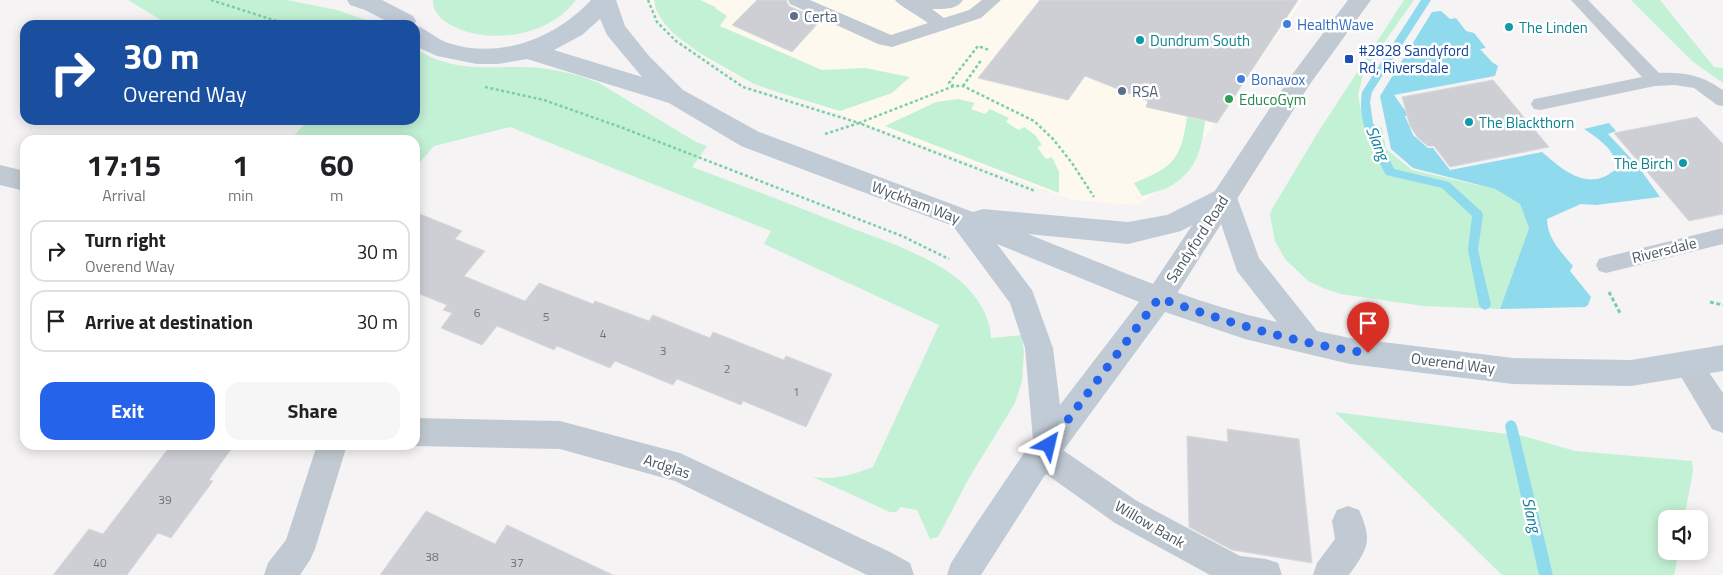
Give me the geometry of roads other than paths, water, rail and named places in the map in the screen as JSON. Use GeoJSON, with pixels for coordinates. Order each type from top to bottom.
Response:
{"type":"FeatureCollection","features":[{"type":"Feature","properties":{"kind":"main road"},"geometry":{"type":"LineString","coordinates":[[358,0],[407,20]]}},
{"type":"Feature","properties":{"kind":"main road"},"geometry":{"type":"LineString","coordinates":[[420,38],[443,50],[474,56],[509,55],[527,52],[554,42],[577,28],[590,17],[604,0]]}},
{"type":"Feature","properties":{"kind":"main road","name":"Wyckham Way"},"geometry":{"type":"LineString","coordinates":[[604,0],[615,29],[641,62],[677,96],[750,139],[962,219],[1159,298]]}},
{"type":"Feature","properties":{"kind":"main road","name":"Wyckham Way"},"geometry":{"type":"LineString","coordinates":[[527,52],[592,69],[677,96]]}},
{"type":"Feature","properties":{"kind":"main road"},"geometry":{"type":"LineString","coordinates":[[962,219],[997,220],[1128,233],[1172,224],[1225,196],[1247,263],[1309,342]]}},
{"type":"Feature","properties":{"kind":"main road"},"geometry":{"type":"LineString","coordinates":[[962,219],[1022,298],[1039,348],[1046,449]]}},
{"type":"Feature","properties":{"kind":"main road","name":"Overend Way"},"geometry":{"type":"LineString","coordinates":[[1159,298],[1245,327],[1350,351],[1537,372],[1631,373],[1723,358]]}},
{"type":"Feature","properties":{"kind":"main road","name":"Sandyford Road"},"geometry":{"type":"LineString","coordinates":[[963,575],[990,529],[1046,449],[1159,298]]}},
{"type":"Feature","properties":{"kind":"street","name":"Sandyford Road"},"geometry":{"type":"LineString","coordinates":[[1159,298],[1302,78],[1360,0]]}},
{"type":"Feature","properties":{"kind":"street"},"geometry":{"type":"LineString","coordinates":[[0,175],[20,180]]}},
{"type":"Feature","properties":{"kind":"street"},"geometry":{"type":"LineString","coordinates":[[1688,365],[1723,419]]}},
{"type":"Feature","properties":{"kind":"street","name":"Ardglas"},"geometry":{"type":"LineString","coordinates":[[420,432],[560,435],[680,468],[878,563],[898,575]]}},
{"type":"Feature","properties":{"kind":"street","name":"Willow Bank"},"geometry":{"type":"LineString","coordinates":[[1046,449],[1126,512],[1237,572],[1266,575]]}},
{"type":"Feature","properties":{"kind":"street"},"geometry":{"type":"LineString","coordinates":[[280,575],[299,549],[330,450]]}},
{"type":"Feature","properties":{"kind":"street"},"geometry":{"type":"LineString","coordinates":[[1329,575],[1352,543],[1348,521]]}},
{"type":"Feature","properties":{"kind":"lane"},"geometry":{"type":"LineString","coordinates":[[796,0],[884,40],[892,41],[974,14],[993,0]]}},
{"type":"Feature","properties":{"kind":"lane"},"geometry":{"type":"LineString","coordinates":[[908,2],[945,4],[955,0]]}},
{"type":"Feature","properties":{"kind":"lane"},"geometry":{"type":"LineString","coordinates":[[1579,0],[1655,80]]}},
{"type":"Feature","properties":{"kind":"lane"},"geometry":{"type":"LineString","coordinates":[[908,2],[942,24]]}},
{"type":"Feature","properties":{"kind":"lane"},"geometry":{"type":"LineString","coordinates":[[1540,104],[1655,80],[1688,79],[1702,84],[1723,100]]}},
{"type":"Feature","properties":{"kind":"lane","name":"Riversdale"},"geometry":{"type":"LineString","coordinates":[[1606,265],[1723,236]]}},
{"type":"Feature","properties":{"kind":"water"},"geometry":{"type":"Polygon","coordinates":[[[1441,11],[1450,19],[1456,18],[1466,31],[1474,33],[1486,48],[1480,49],[1498,66],[1495,76],[1394,95],[1409,116],[1405,116],[1413,135],[1428,148],[1433,148],[1450,170],[1542,152],[1568,172],[1586,179],[1595,179],[1615,170],[1614,157],[1606,146],[1584,129],[1609,123],[1616,131],[1608,134],[1638,166],[1660,197],[1596,205],[1581,204],[1547,219],[1552,239],[1573,266],[1570,271],[1591,297],[1588,305],[1585,307],[1500,309],[1529,228],[1520,204],[1495,189],[1413,168],[1391,149],[1380,96],[1432,12],[1441,11]]]}},
{"type":"Feature","properties":{"kind":"waterway","name":"Slang"},"geometry":{"type":"LineString","coordinates":[[1426,0],[1367,92],[1365,102],[1366,113],[1371,133],[1390,172],[1445,185],[1478,215],[1473,250],[1485,305]]}},
{"type":"Feature","properties":{"kind":"waterway","name":"Slang"},"geometry":{"type":"LineString","coordinates":[[1511,426],[1546,575]]}},
{"type":"Feature","properties":{"kind":"place","name":"Certa"},"geometry":{"type":"Point","coordinates":[794,16]}},
{"type":"Feature","properties":{"kind":"place","name":"HealthWave"},"geometry":{"type":"Point","coordinates":[1287,24]}},
{"type":"Feature","properties":{"kind":"place","name":"The Linden"},"geometry":{"type":"Point","coordinates":[1509,27]}},
{"type":"Feature","properties":{"kind":"place","name":"Dundrum South"},"geometry":{"type":"Point","coordinates":[1140,40]}},
{"type":"Feature","properties":{"kind":"place","name":"#2828 Sandyford Rd, Riversdale"},"geometry":{"type":"Point","coordinates":[1349,59]}},
{"type":"Feature","properties":{"kind":"place","name":"Bonavox"},"geometry":{"type":"Point","coordinates":[1241,79]}},
{"type":"Feature","properties":{"kind":"place","name":"RSA"},"geometry":{"type":"Point","coordinates":[1122,91]}},
{"type":"Feature","properties":{"kind":"place","name":"EducoGym"},"geometry":{"type":"Point","coordinates":[1229,99]}},
{"type":"Feature","properties":{"kind":"place","name":"The Blackthorn"},"geometry":{"type":"Point","coordinates":[1469,122]}},
{"type":"Feature","properties":{"kind":"place","name":"The Birch"},"geometry":{"type":"Point","coordinates":[1683,163]}}]}
